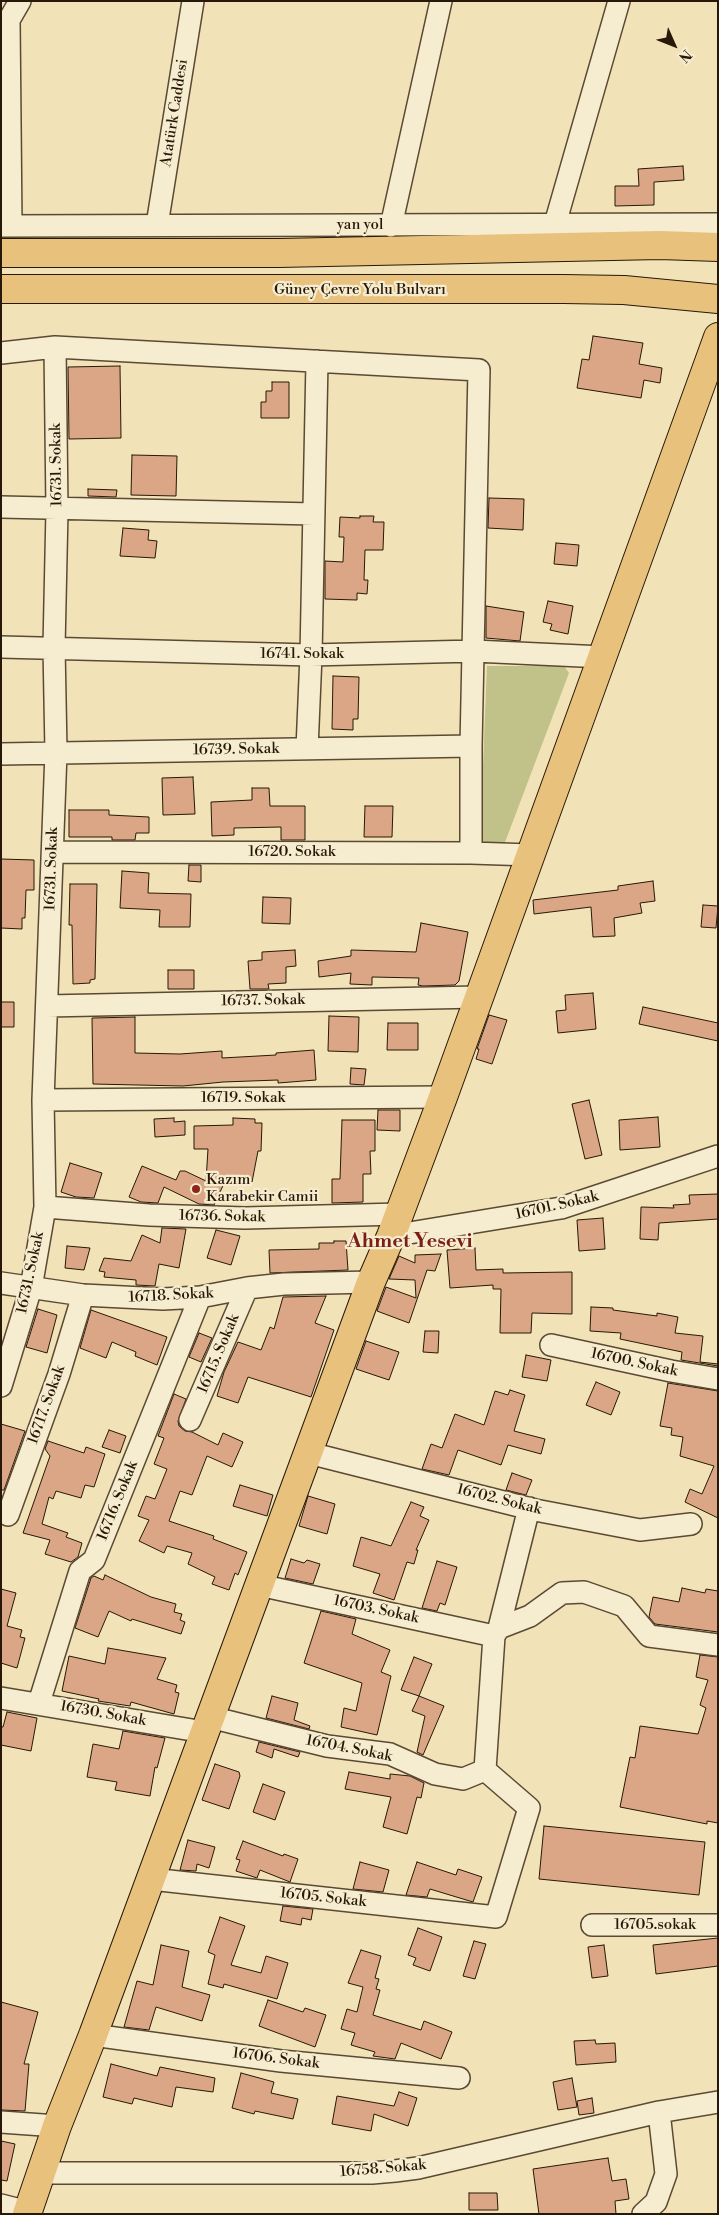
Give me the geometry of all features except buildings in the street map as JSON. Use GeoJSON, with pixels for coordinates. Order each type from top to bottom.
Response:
{"type":"FeatureCollection","features":[{"type":"Feature","properties":{"kind":"main road"},"geometry":{"type":"LineString","coordinates":[[1,252],[278,253],[660,245],[718,247]]}},
{"type":"Feature","properties":{"kind":"main road","name":"Güney Çevre Yolu Bulvarı"},"geometry":{"type":"LineString","coordinates":[[1,289],[563,289],[624,290],[718,299]]}},
{"type":"Feature","properties":{"kind":"main road"},"geometry":{"type":"LineString","coordinates":[[28,2213],[57,2126],[93,2035],[371,1282],[395,1225],[443,1097],[718,337]]}},
{"type":"Feature","properties":{"kind":"street"},"geometry":{"type":"LineString","coordinates":[[6,226],[9,20],[20,1]]}},
{"type":"Feature","properties":{"kind":"street","name":"Atatürk Caddesi"},"geometry":{"type":"LineString","coordinates":[[157,225],[193,1]]}},
{"type":"Feature","properties":{"kind":"street"},"geometry":{"type":"LineString","coordinates":[[391,226],[442,1]]}},
{"type":"Feature","properties":{"kind":"street"},"geometry":{"type":"LineString","coordinates":[[555,224],[618,1]]}},
{"type":"Feature","properties":{"kind":"street","name":"yan yol"},"geometry":{"type":"LineString","coordinates":[[6,226],[718,224]]}},
{"type":"Feature","properties":{"kind":"street"},"geometry":{"type":"LineString","coordinates":[[1,353],[55,347],[479,370],[471,746],[471,853]]}},
{"type":"Feature","properties":{"kind":"street","name":"16731. Sokak"},"geometry":{"type":"LineString","coordinates":[[1,1386],[31,1288],[45,1207],[43,1100],[56,752],[54,647],[57,510],[55,347]]}},
{"type":"Feature","properties":{"kind":"street"},"geometry":{"type":"LineString","coordinates":[[307,749],[311,655],[316,361]]}},
{"type":"Feature","properties":{"kind":"street"},"geometry":{"type":"LineString","coordinates":[[1,507],[57,510],[314,514]]}},
{"type":"Feature","properties":{"kind":"street","name":"16741. Sokak"},"geometry":{"type":"LineString","coordinates":[[1,647],[311,655],[474,651],[603,657]]}},
{"type":"Feature","properties":{"kind":"street","name":"16739. Sokak"},"geometry":{"type":"LineString","coordinates":[[1,754],[471,746]]}},
{"type":"Feature","properties":{"kind":"street","name":"16720. Sokak"},"geometry":{"type":"LineString","coordinates":[[53,852],[530,854]]}},
{"type":"Feature","properties":{"kind":"street","name":"16737. Sokak"},"geometry":{"type":"LineString","coordinates":[[47,1006],[478,997]]}},
{"type":"Feature","properties":{"kind":"street","name":"16719. Sokak"},"geometry":{"type":"LineString","coordinates":[[43,1100],[443,1097]]}},
{"type":"Feature","properties":{"kind":"street","name":"16701. Sokak"},"geometry":{"type":"LineString","coordinates":[[395,1225],[561,1208],[718,1156]]}},
{"type":"Feature","properties":{"kind":"street","name":"16736. Sokak"},"geometry":{"type":"LineString","coordinates":[[45,1207],[149,1215],[395,1225]]}},
{"type":"Feature","properties":{"kind":"street","name":"16718. Sokak"},"geometry":{"type":"LineString","coordinates":[[1,1283],[84,1295],[128,1299],[200,1297],[247,1288],[284,1284],[371,1282]]}},
{"type":"Feature","properties":{"kind":"street","name":"16715. Sokak"},"geometry":{"type":"LineString","coordinates":[[190,1420],[247,1288]]}},
{"type":"Feature","properties":{"kind":"street","name":"16717. Sokak"},"geometry":{"type":"LineString","coordinates":[[8,1515],[59,1374],[84,1295]]}},
{"type":"Feature","properties":{"kind":"street","name":"16716. Sokak"},"geometry":{"type":"LineString","coordinates":[[39,1703],[80,1571],[94,1560],[200,1297]]}},
{"type":"Feature","properties":{"kind":"street","name":"16700. Sokak"},"geometry":{"type":"LineString","coordinates":[[552,1345],[671,1371],[718,1379]]}},
{"type":"Feature","properties":{"kind":"street","name":"16702. Sokak"},"geometry":{"type":"LineString","coordinates":[[309,1453],[529,1508],[640,1530],[691,1524]]}},
{"type":"Feature","properties":{"kind":"street"},"geometry":{"type":"LineString","coordinates":[[485,1770],[496,1632],[529,1508]]}},
{"type":"Feature","properties":{"kind":"street","name":"16703. Sokak"},"geometry":{"type":"LineString","coordinates":[[259,1585],[496,1632]]}},
{"type":"Feature","properties":{"kind":"street"},"geometry":{"type":"LineString","coordinates":[[496,1632],[530,1616],[562,1593],[584,1592],[624,1606],[649,1636],[718,1645]]}},
{"type":"Feature","properties":{"kind":"street","name":"16730. Sokak"},"geometry":{"type":"LineString","coordinates":[[1,1698],[207,1724]]}},
{"type":"Feature","properties":{"kind":"street","name":"16704. Sokak"},"geometry":{"type":"LineString","coordinates":[[207,1724],[326,1746],[390,1754],[435,1774],[463,1779],[485,1770]]}},
{"type":"Feature","properties":{"kind":"street","name":"16705. Sokak"},"geometry":{"type":"LineString","coordinates":[[151,1879],[496,1917],[529,1808],[485,1770]]}},
{"type":"Feature","properties":{"kind":"street","name":"16705.sokak"},"geometry":{"type":"LineString","coordinates":[[592,1924],[718,1925]]}},
{"type":"Feature","properties":{"kind":"street","name":"16706. Sokak"},"geometry":{"type":"LineString","coordinates":[[93,2035],[281,2061],[459,2078]]}},
{"type":"Feature","properties":{"kind":"street","name":"16758. Sokak"},"geometry":{"type":"LineString","coordinates":[[42,2173],[372,2173],[395,2171],[428,2166],[659,2112],[718,2102]]}},
{"type":"Feature","properties":{"kind":"street"},"geometry":{"type":"LineString","coordinates":[[643,2214],[656,2202],[666,2174],[659,2112]]}},
{"type":"Feature","properties":{"kind":"street"},"geometry":{"type":"LineString","coordinates":[[1,2122],[57,2126]]}},
{"type":"Feature","properties":{"kind":"street"},"geometry":{"type":"LineString","coordinates":[[1,2205],[28,2213]]}},
{"type":"Feature","properties":{"kind":"green space"},"geometry":{"type":"Polygon","coordinates":[[[487,666],[564,666],[569,673],[504,845],[480,841],[487,666]]]}},
{"type":"Feature","properties":{"kind":"place","name":"Kazım Karabekir Camii"},"geometry":{"type":"Point","coordinates":[196,1189]}},
{"type":"Feature","properties":{"kind":"district","name":"Ahmet Yesevi"},"geometry":{"type":"Point","coordinates":[410,1242]}}]}
